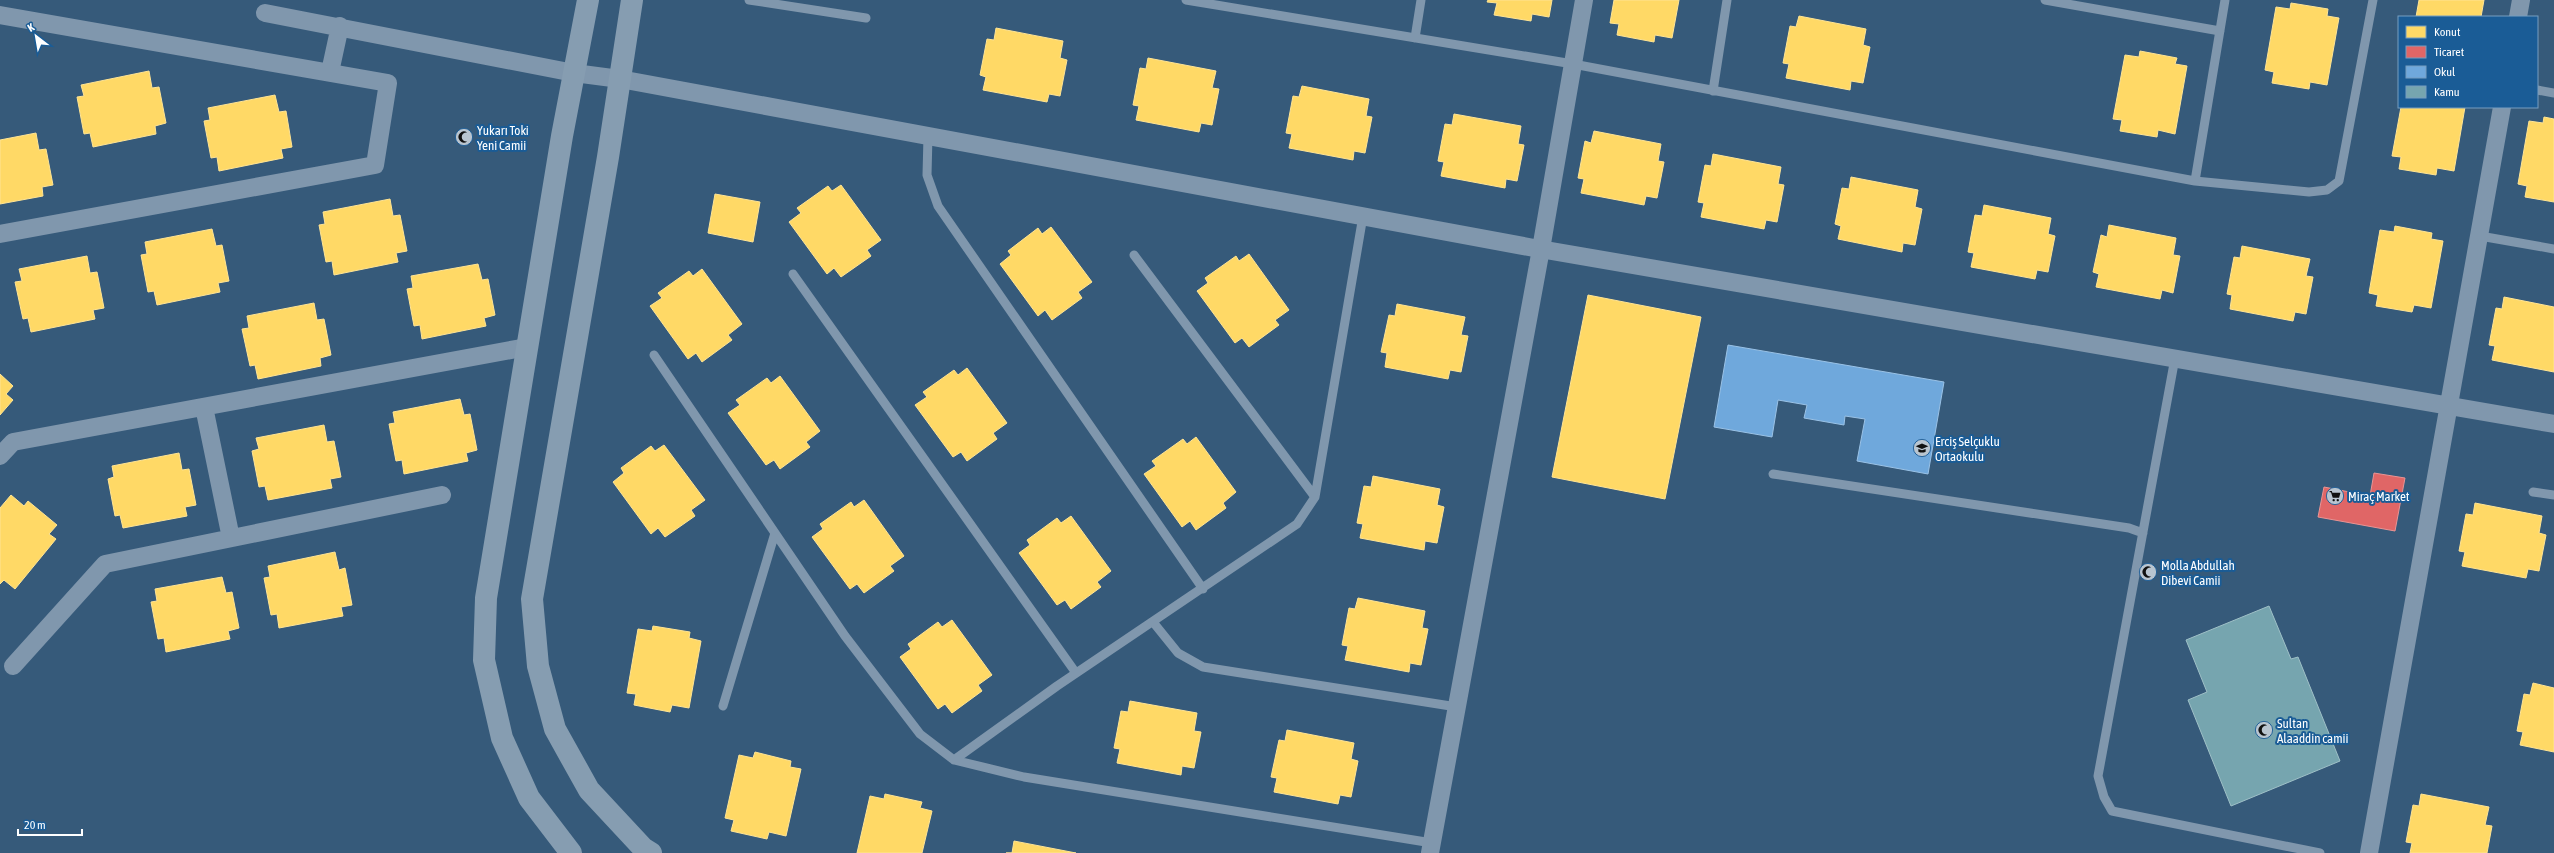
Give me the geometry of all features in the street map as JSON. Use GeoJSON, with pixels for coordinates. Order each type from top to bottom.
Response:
{"type":"FeatureCollection","features":[{"type":"Feature","properties":{"kind":"street"},"geometry":{"type":"LineString","coordinates":[[571,853],[529,798],[502,738],[484,660],[486,598],[527,348],[588,0]]}},
{"type":"Feature","properties":{"kind":"street"},"geometry":{"type":"LineString","coordinates":[[632,0],[620,80],[532,599],[538,666],[555,730],[589,790],[643,848],[651,853]]}},
{"type":"Feature","properties":{"kind":"street"},"geometry":{"type":"LineString","coordinates":[[1431,848],[1541,249],[1584,0]]}},
{"type":"Feature","properties":{"kind":"street"},"geometry":{"type":"LineString","coordinates":[[2518,16],[2521,0]]}},
{"type":"Feature","properties":{"kind":"street"},"geometry":{"type":"LineString","coordinates":[[265,13],[340,26],[574,73],[928,136],[1541,249],[2554,424]]}},
{"type":"Feature","properties":{"kind":"street"},"geometry":{"type":"LineString","coordinates":[[0,15],[388,83],[374,165],[0,234]]}},
{"type":"Feature","properties":{"kind":"street"},"geometry":{"type":"LineString","coordinates":[[330,72],[340,26]]}},
{"type":"Feature","properties":{"kind":"street"},"geometry":{"type":"LineString","coordinates":[[2369,853],[2450,406],[2502,108]]}},
{"type":"Feature","properties":{"kind":"street"},"geometry":{"type":"LineString","coordinates":[[0,456],[13,442],[527,348]]}},
{"type":"Feature","properties":{"kind":"street"},"geometry":{"type":"LineString","coordinates":[[204,407],[231,538]]}},
{"type":"Feature","properties":{"kind":"street"},"geometry":{"type":"LineString","coordinates":[[13,666],[105,564],[442,495]]}},
{"type":"Feature","properties":{"kind":"lane"},"geometry":{"type":"LineString","coordinates":[[749,0],[866,18]]}},
{"type":"Feature","properties":{"kind":"lane"},"geometry":{"type":"LineString","coordinates":[[1186,0],[1573,64],[2195,181],[2309,192],[2327,190],[2339,181],[2373,0]]}},
{"type":"Feature","properties":{"kind":"lane"},"geometry":{"type":"LineString","coordinates":[[1415,38],[1422,0]]}},
{"type":"Feature","properties":{"kind":"lane"},"geometry":{"type":"LineString","coordinates":[[1713,91],[1727,0]]}},
{"type":"Feature","properties":{"kind":"lane"},"geometry":{"type":"LineString","coordinates":[[2045,0],[2220,31]]}},
{"type":"Feature","properties":{"kind":"lane"},"geometry":{"type":"LineString","coordinates":[[2195,181],[2225,0]]}},
{"type":"Feature","properties":{"kind":"lane"},"geometry":{"type":"LineString","coordinates":[[2538,90],[2554,93]]}},
{"type":"Feature","properties":{"kind":"lane"},"geometry":{"type":"LineString","coordinates":[[928,136],[927,175],[938,206],[1203,589]]}},
{"type":"Feature","properties":{"kind":"lane"},"geometry":{"type":"LineString","coordinates":[[954,760],[1076,673],[1203,589],[1297,524],[1315,497],[1363,216]]}},
{"type":"Feature","properties":{"kind":"lane"},"geometry":{"type":"LineString","coordinates":[[2480,236],[2554,249]]}},
{"type":"Feature","properties":{"kind":"lane"},"geometry":{"type":"LineString","coordinates":[[1134,255],[1315,497]]}},
{"type":"Feature","properties":{"kind":"lane"},"geometry":{"type":"LineString","coordinates":[[793,274],[1076,673]]}},
{"type":"Feature","properties":{"kind":"lane"},"geometry":{"type":"LineString","coordinates":[[654,355],[845,636],[920,734],[954,760],[1024,778],[1431,848]]}},
{"type":"Feature","properties":{"kind":"lane"},"geometry":{"type":"LineString","coordinates":[[2175,358],[2098,776],[2104,797],[2112,811],[2320,853]]}},
{"type":"Feature","properties":{"kind":"lane"},"geometry":{"type":"LineString","coordinates":[[1773,474],[2129,528],[2143,533]]}},
{"type":"Feature","properties":{"kind":"lane"},"geometry":{"type":"LineString","coordinates":[[2533,492],[2554,495]]}},
{"type":"Feature","properties":{"kind":"lane"},"geometry":{"type":"LineString","coordinates":[[723,706],[775,533]]}},
{"type":"Feature","properties":{"kind":"lane"},"geometry":{"type":"LineString","coordinates":[[1153,622],[1178,653],[1203,667],[1457,707]]}},
{"type":"Feature","properties":{"kind":"building: Konut"},"geometry":{"type":"Polygon","coordinates":[[[1488,0],[1552,0],[1549,17],[1532,14],[1531,21],[1494,15],[1497,3],[1487,2],[1488,0]]]}},
{"type":"Feature","properties":{"kind":"building: Konut"},"geometry":{"type":"Polygon","coordinates":[[[1614,0],[1679,0],[1672,38],[1655,35],[1654,42],[1617,35],[1619,24],[1610,23],[1614,0]]]}},
{"type":"Feature","properties":{"kind":"building: Konut"},"geometry":{"type":"Polygon","coordinates":[[[2419,0],[2484,0],[2481,16],[2416,16],[2419,0]]]}},
{"type":"Feature","properties":{"kind":"building: Konut"},"geometry":{"type":"Polygon","coordinates":[[[2291,3],[2328,9],[2327,16],[2339,18],[2327,85],[2310,82],[2309,89],[2272,83],[2274,72],[2265,70],[2276,7],[2290,9],[2291,3]]]}},
{"type":"Feature","properties":{"kind":"building: Konut"},"geometry":{"type":"Polygon","coordinates":[[[1799,16],[1866,29],[1863,45],[1870,47],[1863,83],[1851,81],[1850,90],[1786,78],[1789,64],[1783,63],[1790,26],[1796,27],[1799,16]]]}},
{"type":"Feature","properties":{"kind":"building: Konut"},"geometry":{"type":"Polygon","coordinates":[[[996,28],[1063,41],[1060,58],[1067,60],[1060,96],[1049,94],[1047,102],[983,90],[986,77],[980,75],[987,39],[994,40],[996,28]]]}},
{"type":"Feature","properties":{"kind":"building: Konut"},"geometry":{"type":"Polygon","coordinates":[[[2140,51],[2177,58],[2175,64],[2187,66],[2175,134],[2158,130],[2157,137],[2120,131],[2122,120],[2113,119],[2125,55],[2139,57],[2140,51]]]}},
{"type":"Feature","properties":{"kind":"building: Konut"},"geometry":{"type":"Polygon","coordinates":[[[1148,58],[1216,71],[1212,88],[1219,89],[1212,125],[1201,123],[1199,132],[1136,120],[1139,106],[1133,105],[1140,68],[1146,69],[1148,58]]]}},
{"type":"Feature","properties":{"kind":"building: Konut"},"geometry":{"type":"Polygon","coordinates":[[[149,71],[152,88],[159,87],[166,123],[155,126],[156,134],[93,147],[90,133],[84,134],[77,97],[84,96],[81,85],[149,71]]]}},
{"type":"Feature","properties":{"kind":"building: Konut"},"geometry":{"type":"Polygon","coordinates":[[[1302,86],[1369,99],[1366,116],[1372,117],[1365,153],[1354,151],[1353,160],[1289,148],[1292,134],[1286,133],[1293,96],[1299,97],[1302,86]]]}},
{"type":"Feature","properties":{"kind":"building: Konut"},"geometry":{"type":"Polygon","coordinates":[[[275,95],[279,112],[286,111],[292,147],[281,149],[283,158],[219,171],[217,157],[211,158],[204,121],[210,120],[208,108],[275,95]]]}},
{"type":"Feature","properties":{"kind":"building: Konut"},"geometry":{"type":"Polygon","coordinates":[[[2401,108],[2465,108],[2454,171],[2437,168],[2436,175],[2399,169],[2401,157],[2392,156],[2401,108]]]}},
{"type":"Feature","properties":{"kind":"building: Konut"},"geometry":{"type":"Polygon","coordinates":[[[1454,114],[1521,126],[1518,144],[1524,145],[1517,181],[1506,179],[1505,188],[1441,176],[1444,162],[1438,161],[1445,124],[1452,125],[1454,114]]]}},
{"type":"Feature","properties":{"kind":"building: Konut"},"geometry":{"type":"Polygon","coordinates":[[[2544,117],[2554,119],[2554,202],[2525,197],[2527,186],[2518,184],[2529,121],[2543,123],[2544,117]]]}},
{"type":"Feature","properties":{"kind":"building: Konut"},"geometry":{"type":"Polygon","coordinates":[[[1594,131],[1661,144],[1658,161],[1664,162],[1657,198],[1646,196],[1644,205],[1581,193],[1584,179],[1578,178],[1585,141],[1591,143],[1594,131]]]}},
{"type":"Feature","properties":{"kind":"building: Konut"},"geometry":{"type":"Polygon","coordinates":[[[36,133],[39,150],[46,149],[53,185],[42,187],[43,196],[0,204],[0,140],[36,133]]]}},
{"type":"Feature","properties":{"kind":"building: Konut"},"geometry":{"type":"Polygon","coordinates":[[[1713,154],[1781,167],[1778,184],[1784,185],[1777,222],[1766,220],[1764,229],[1701,217],[1704,203],[1698,202],[1705,165],[1711,166],[1713,154]]]}},
{"type":"Feature","properties":{"kind":"building: Konut"},"geometry":{"type":"Polygon","coordinates":[[[1851,177],[1918,190],[1915,207],[1922,209],[1915,245],[1903,243],[1902,252],[1838,239],[1841,226],[1835,224],[1842,188],[1849,189],[1851,177]]]}},
{"type":"Feature","properties":{"kind":"building: Konut"},"geometry":{"type":"Polygon","coordinates":[[[841,185],[881,240],[867,250],[871,256],[841,277],[834,268],[827,274],[789,222],[801,213],[797,208],[828,186],[832,191],[841,185]]]}},
{"type":"Feature","properties":{"kind":"building: Konut"},"geometry":{"type":"Polygon","coordinates":[[[715,194],[760,202],[753,242],[708,233],[715,194]]]}},
{"type":"Feature","properties":{"kind":"building: Konut"},"geometry":{"type":"Polygon","coordinates":[[[390,199],[393,216],[400,215],[407,251],[396,253],[398,262],[334,275],[332,261],[326,262],[319,225],[325,224],[323,212],[390,199]]]}},
{"type":"Feature","properties":{"kind":"building: Konut"},"geometry":{"type":"Polygon","coordinates":[[[1984,205],[2051,218],[2048,234],[2055,236],[2048,272],[2037,270],[2035,279],[1971,267],[1974,253],[1968,252],[1975,215],[1982,216],[1984,205]]]}},
{"type":"Feature","properties":{"kind":"building: Konut"},"geometry":{"type":"Polygon","coordinates":[[[2109,225],[2176,238],[2173,255],[2180,256],[2173,293],[2162,290],[2160,299],[2096,287],[2099,274],[2093,272],[2101,235],[2107,237],[2109,225]]]}},
{"type":"Feature","properties":{"kind":"building: Konut"},"geometry":{"type":"Polygon","coordinates":[[[2395,226],[2432,233],[2431,239],[2443,241],[2431,308],[2414,305],[2412,312],[2376,306],[2378,295],[2369,293],[2380,230],[2394,232],[2395,226]]]}},
{"type":"Feature","properties":{"kind":"building: Konut"},"geometry":{"type":"Polygon","coordinates":[[[1051,227],[1092,282],[1078,292],[1082,298],[1052,320],[1045,310],[1038,316],[1000,264],[1011,255],[1008,251],[1038,228],[1042,234],[1051,227]]]}},
{"type":"Feature","properties":{"kind":"building: Konut"},"geometry":{"type":"Polygon","coordinates":[[[212,229],[216,246],[222,245],[229,281],[218,283],[220,292],[157,305],[154,291],[148,292],[141,255],[147,254],[145,242],[212,229]]]}},
{"type":"Feature","properties":{"kind":"building: Konut"},"geometry":{"type":"Polygon","coordinates":[[[2242,246],[2310,259],[2306,276],[2313,277],[2306,314],[2295,312],[2293,321],[2230,309],[2232,295],[2227,294],[2234,257],[2240,258],[2242,246]]]}},
{"type":"Feature","properties":{"kind":"building: Konut"},"geometry":{"type":"Polygon","coordinates":[[[1249,254],[1289,310],[1275,320],[1279,325],[1249,347],[1242,338],[1235,343],[1197,291],[1208,283],[1205,278],[1236,256],[1239,261],[1249,254]]]}},
{"type":"Feature","properties":{"kind":"building: Konut"},"geometry":{"type":"Polygon","coordinates":[[[87,256],[90,273],[97,272],[104,308],[93,310],[95,319],[31,332],[28,318],[23,319],[15,282],[22,281],[19,269],[87,256]]]}},
{"type":"Feature","properties":{"kind":"building: Konut"},"geometry":{"type":"Polygon","coordinates":[[[478,264],[482,280],[488,279],[495,315],[484,318],[486,326],[422,339],[420,325],[414,326],[407,289],[413,288],[411,276],[478,264]]]}},
{"type":"Feature","properties":{"kind":"building: Konut"},"geometry":{"type":"Polygon","coordinates":[[[702,269],[742,324],[728,335],[732,340],[702,362],[696,353],[688,359],[650,306],[662,298],[658,293],[689,271],[693,276],[702,269]]]}},
{"type":"Feature","properties":{"kind":"building: Konut"},"geometry":{"type":"Polygon","coordinates":[[[1588,295],[1701,317],[1665,499],[1552,477],[1588,295]]]}},
{"type":"Feature","properties":{"kind":"building: Konut"},"geometry":{"type":"Polygon","coordinates":[[[2504,297],[2554,307],[2554,372],[2492,360],[2495,346],[2489,345],[2496,308],[2502,309],[2504,297]]]}},
{"type":"Feature","properties":{"kind":"building: Konut"},"geometry":{"type":"Polygon","coordinates":[[[314,303],[317,320],[324,319],[331,355],[320,358],[321,366],[258,379],[255,365],[250,366],[242,329],[249,328],[247,316],[314,303]]]}},
{"type":"Feature","properties":{"kind":"building: Konut"},"geometry":{"type":"Polygon","coordinates":[[[1397,304],[1465,317],[1461,335],[1468,336],[1461,372],[1450,370],[1448,379],[1385,367],[1387,353],[1381,352],[1389,315],[1395,316],[1397,304]]]}},
{"type":"Feature","properties":{"kind":"building: Konut"},"geometry":{"type":"Polygon","coordinates":[[[967,368],[1007,423],[993,433],[997,439],[967,461],[961,452],[953,457],[915,405],[927,397],[923,392],[954,370],[958,375],[967,368]]]}},
{"type":"Feature","properties":{"kind":"building: Konut"},"geometry":{"type":"Polygon","coordinates":[[[0,374],[13,386],[6,394],[13,400],[0,415],[0,374]]]}},
{"type":"Feature","properties":{"kind":"building: Konut"},"geometry":{"type":"Polygon","coordinates":[[[780,376],[820,431],[806,442],[810,447],[780,469],[774,460],[766,465],[728,413],[740,405],[736,400],[767,378],[771,383],[780,376]]]}},
{"type":"Feature","properties":{"kind":"building: Konut"},"geometry":{"type":"Polygon","coordinates":[[[460,399],[464,415],[470,414],[477,450],[466,453],[468,461],[404,474],[402,460],[396,461],[389,424],[395,423],[393,412],[460,399]]]}},
{"type":"Feature","properties":{"kind":"building: Konut"},"geometry":{"type":"Polygon","coordinates":[[[324,425],[327,442],[334,441],[341,477],[330,479],[332,488],[268,500],[265,486],[259,487],[252,451],[259,449],[256,438],[324,425]]]}},
{"type":"Feature","properties":{"kind":"building: Konut"},"geometry":{"type":"Polygon","coordinates":[[[1196,437],[1236,492],[1223,503],[1226,508],[1196,530],[1190,521],[1182,527],[1144,474],[1156,466],[1152,461],[1183,439],[1187,444],[1196,437]]]}},
{"type":"Feature","properties":{"kind":"building: Konut"},"geometry":{"type":"Polygon","coordinates":[[[664,445],[705,500],[691,510],[695,516],[665,537],[658,528],[651,534],[613,482],[624,473],[621,468],[651,446],[655,451],[664,445]]]}},
{"type":"Feature","properties":{"kind":"building: Konut"},"geometry":{"type":"Polygon","coordinates":[[[179,453],[182,470],[189,469],[196,505],[185,507],[187,516],[123,528],[120,515],[115,516],[108,479],[114,477],[112,466],[179,453]]]}},
{"type":"Feature","properties":{"kind":"building: Konut"},"geometry":{"type":"Polygon","coordinates":[[[1373,476],[1440,489],[1437,505],[1444,507],[1437,543],[1425,541],[1424,550],[1360,538],[1363,524],[1357,523],[1364,486],[1371,487],[1373,476]]]}},
{"type":"Feature","properties":{"kind":"building: Konut"},"geometry":{"type":"Polygon","coordinates":[[[11,495],[24,506],[28,501],[57,525],[49,534],[56,539],[15,589],[4,580],[0,584],[0,508],[11,495]]]}},
{"type":"Feature","properties":{"kind":"building: Konut"},"geometry":{"type":"Polygon","coordinates":[[[864,500],[904,556],[890,566],[894,571],[864,593],[857,584],[850,589],[812,537],[823,529],[820,524],[851,502],[854,507],[864,500]]]}},
{"type":"Feature","properties":{"kind":"building: Konut"},"geometry":{"type":"Polygon","coordinates":[[[2475,503],[2542,516],[2539,533],[2546,535],[2539,571],[2528,569],[2526,578],[2462,566],[2465,552],[2459,551],[2466,514],[2473,515],[2475,503]]]}},
{"type":"Feature","properties":{"kind":"building: Konut"},"geometry":{"type":"Polygon","coordinates":[[[1071,516],[1111,571],[1097,582],[1101,587],[1071,609],[1065,600],[1057,605],[1019,553],[1030,545],[1027,540],[1057,518],[1061,523],[1071,516]]]}},
{"type":"Feature","properties":{"kind":"building: Konut"},"geometry":{"type":"Polygon","coordinates":[[[335,552],[339,570],[345,568],[352,605],[341,607],[343,616],[279,628],[277,614],[271,615],[264,578],[270,577],[268,566],[335,552]]]}},
{"type":"Feature","properties":{"kind":"building: Konut"},"geometry":{"type":"Polygon","coordinates":[[[222,577],[226,593],[232,592],[239,628],[228,631],[230,639],[166,652],[164,638],[158,639],[151,602],[157,601],[155,589],[222,577]]]}},
{"type":"Feature","properties":{"kind":"building: Konut"},"geometry":{"type":"Polygon","coordinates":[[[1358,598],[1425,611],[1422,628],[1428,629],[1421,665],[1410,663],[1409,672],[1345,660],[1348,646],[1342,645],[1349,608],[1355,609],[1358,598]]]}},
{"type":"Feature","properties":{"kind":"building: Konut"},"geometry":{"type":"Polygon","coordinates":[[[952,620],[992,675],[978,685],[982,691],[952,713],[945,704],[938,709],[900,657],[911,649],[908,644],[938,622],[942,627],[952,620]]]}},
{"type":"Feature","properties":{"kind":"building: Konut"},"geometry":{"type":"Polygon","coordinates":[[[653,626],[690,632],[689,638],[701,641],[689,708],[672,705],[670,712],[634,705],[636,694],[627,693],[638,629],[652,631],[653,626]]]}},
{"type":"Feature","properties":{"kind":"building: Konut"},"geometry":{"type":"Polygon","coordinates":[[[2533,683],[2554,688],[2554,752],[2520,745],[2523,732],[2517,731],[2524,694],[2530,695],[2533,683]]]}},
{"type":"Feature","properties":{"kind":"building: Konut"},"geometry":{"type":"Polygon","coordinates":[[[1130,701],[1197,713],[1194,731],[1201,732],[1194,768],[1182,766],[1181,775],[1117,763],[1120,749],[1114,748],[1121,711],[1128,712],[1130,701]]]}},
{"type":"Feature","properties":{"kind":"building: Konut"},"geometry":{"type":"Polygon","coordinates":[[[1287,730],[1354,743],[1351,759],[1358,761],[1351,797],[1340,795],[1338,804],[1274,792],[1277,778],[1271,777],[1279,740],[1285,741],[1287,730]]]}},
{"type":"Feature","properties":{"kind":"building: Konut"},"geometry":{"type":"Polygon","coordinates":[[[755,752],[791,761],[790,767],[801,769],[786,836],[769,832],[767,839],[731,831],[734,820],[725,818],[739,755],[753,758],[755,752]]]}},
{"type":"Feature","properties":{"kind":"building: Konut"},"geometry":{"type":"Polygon","coordinates":[[[885,794],[922,802],[920,808],[932,811],[922,853],[857,853],[870,796],[884,799],[885,794]]]}},
{"type":"Feature","properties":{"kind":"building: Konut"},"geometry":{"type":"Polygon","coordinates":[[[2421,794],[2489,807],[2485,825],[2492,826],[2487,853],[2410,853],[2412,843],[2406,842],[2413,805],[2419,806],[2421,794]]]}},
{"type":"Feature","properties":{"kind":"building: Konut"},"geometry":{"type":"Polygon","coordinates":[[[1014,841],[1076,853],[1012,853],[1014,841]]]}},
{"type":"Feature","properties":{"kind":"building: Ticaret"},"geometry":{"type":"Polygon","coordinates":[[[2374,473],[2405,478],[2395,531],[2318,517],[2324,487],[2370,496],[2374,473]]]}},
{"type":"Feature","properties":{"kind":"building: Okul"},"geometry":{"type":"Polygon","coordinates":[[[1728,345],[1944,382],[1928,474],[1857,461],[1865,419],[1845,416],[1844,425],[1804,418],[1807,405],[1778,400],[1772,437],[1714,427],[1728,345]]]}},
{"type":"Feature","properties":{"kind":"building: Kamu","name":"Sultan Alaaddin camii"},"geometry":{"type":"Polygon","coordinates":[[[2269,606],[2291,659],[2298,657],[2340,761],[2231,806],[2188,700],[2207,692],[2186,640],[2269,606]]]}},
{"type":"Feature","properties":{"kind":"place","name":"Yukarı Toki Yeni Camii"},"geometry":{"type":"Point","coordinates":[464,137]}},
{"type":"Feature","properties":{"kind":"place","name":"Erciş Selçuklu Ortaokulu"},"geometry":{"type":"Point","coordinates":[1922,448]}},
{"type":"Feature","properties":{"kind":"place","name":"Miraç Market"},"geometry":{"type":"Point","coordinates":[2335,496]}},
{"type":"Feature","properties":{"kind":"place","name":"Molla Abdullah Dibevi Camii"},"geometry":{"type":"Point","coordinates":[2148,572]}},
{"type":"Feature","properties":{"kind":"place","name":"Sultan Alaaddin camii"},"geometry":{"type":"Point","coordinates":[2264,730]}}]}
